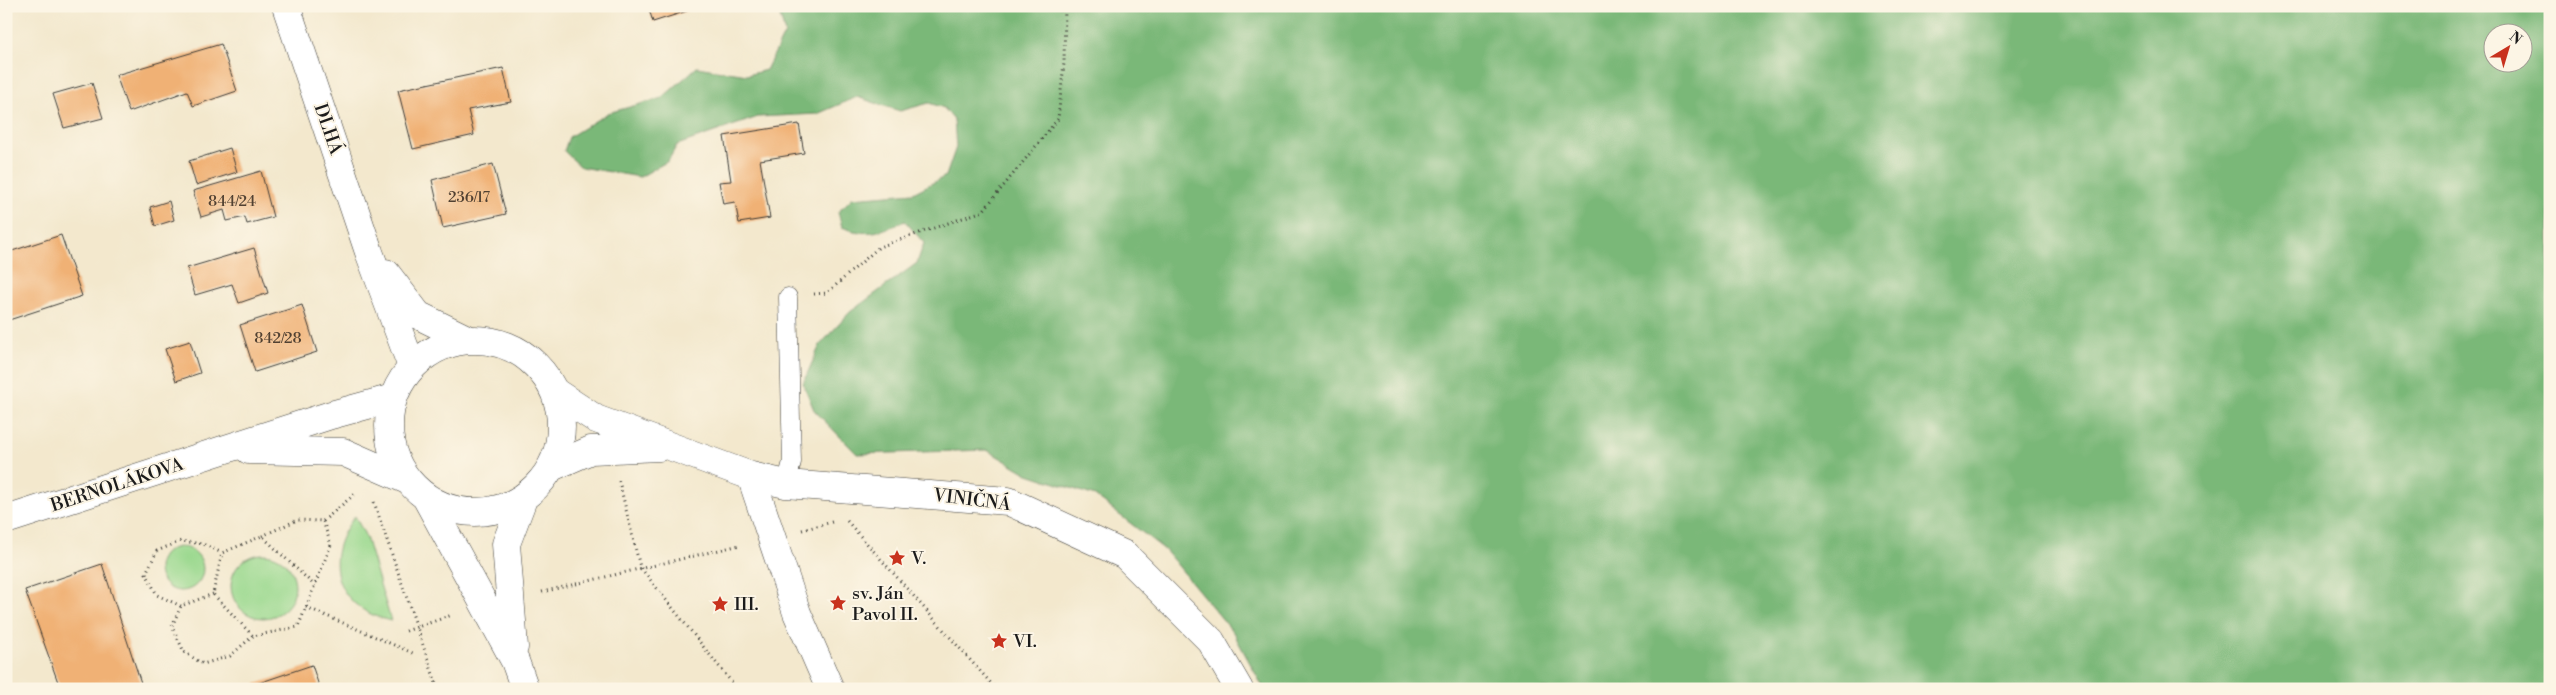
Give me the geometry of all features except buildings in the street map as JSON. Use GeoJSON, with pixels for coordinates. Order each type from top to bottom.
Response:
{"type":"FeatureCollection","features":[{"type":"Feature","properties":{"kind":"street","name":"DLHÁ"},"geometry":{"type":"LineString","coordinates":[[286,6],[369,252],[412,367]]}},
{"type":"Feature","properties":{"kind":"street"},"geometry":{"type":"LineString","coordinates":[[369,252],[418,315],[468,340]]}},
{"type":"Feature","properties":{"kind":"street"},"geometry":{"type":"LineString","coordinates":[[427,499],[450,510],[475,513],[500,510],[523,499],[539,485],[552,467],[560,443],[561,417],[555,392],[544,374],[529,358],[510,348],[490,341],[468,340],[448,344],[428,353],[412,367],[401,381],[393,398],[388,419],[389,441],[396,462],[407,480],[427,499],[516,661],[525,689]]}},
{"type":"Feature","properties":{"kind":"street","name":"VINIČNÁ"},"geometry":{"type":"LineString","coordinates":[[555,392],[596,419],[751,476],[786,484],[1008,501],[1125,556],[1211,641],[1239,689]]}},
{"type":"Feature","properties":{"kind":"street","name":"BERNOLÁKOVA"},"geometry":{"type":"LineString","coordinates":[[6,520],[331,415],[393,398]]}},
{"type":"Feature","properties":{"kind":"street"},"geometry":{"type":"LineString","coordinates":[[552,467],[591,450],[668,446]]}},
{"type":"Feature","properties":{"kind":"street"},"geometry":{"type":"LineString","coordinates":[[227,450],[343,452],[407,480]]}},
{"type":"Feature","properties":{"kind":"street"},"geometry":{"type":"LineString","coordinates":[[751,476],[797,613],[830,689]]}},
{"type":"Feature","properties":{"kind":"street"},"geometry":{"type":"LineString","coordinates":[[516,661],[506,544],[523,499]]}},
{"type":"Feature","properties":{"kind":"lane"},"geometry":{"type":"LineString","coordinates":[[786,484],[792,462],[788,297]]}},
{"type":"Feature","properties":{"kind":"path"},"geometry":{"type":"LineString","coordinates":[[788,297],[826,293],[879,247],[983,211],[1058,119],[1064,62],[1065,6]]}},
{"type":"Feature","properties":{"kind":"path"},"geometry":{"type":"LineString","coordinates":[[618,475],[640,567],[737,689]]}},
{"type":"Feature","properties":{"kind":"path"},"geometry":{"type":"LineString","coordinates":[[213,594],[181,606],[157,595],[146,573],[157,551],[181,540],[203,544],[222,553],[297,520],[323,521],[358,492]]}},
{"type":"Feature","properties":{"kind":"path"},"geometry":{"type":"LineString","coordinates":[[371,494],[438,689]]}},
{"type":"Feature","properties":{"kind":"path"},"geometry":{"type":"LineString","coordinates":[[845,519],[996,689]]}},
{"type":"Feature","properties":{"kind":"path"},"geometry":{"type":"LineString","coordinates":[[181,606],[172,626],[184,652],[203,664],[230,656],[253,636],[298,627],[331,545],[323,521]]}},
{"type":"Feature","properties":{"kind":"path"},"geometry":{"type":"LineString","coordinates":[[537,593],[640,567],[773,538],[836,521]]}},
{"type":"Feature","properties":{"kind":"path"},"geometry":{"type":"LineString","coordinates":[[262,536],[315,586]]}},
{"type":"Feature","properties":{"kind":"path"},"geometry":{"type":"LineString","coordinates":[[213,594],[222,553]]}},
{"type":"Feature","properties":{"kind":"path"},"geometry":{"type":"LineString","coordinates":[[213,594],[253,636]]}},
{"type":"Feature","properties":{"kind":"path"},"geometry":{"type":"LineString","coordinates":[[306,607],[415,654]]}},
{"type":"Feature","properties":{"kind":"path"},"geometry":{"type":"LineString","coordinates":[[406,631],[459,613]]}},
{"type":"Feature","properties":{"kind":"path"},"geometry":{"type":"LineString","coordinates":[[1122,689],[1135,686],[1140,689]]}},
{"type":"Feature","properties":{"kind":"green space"},"geometry":{"type":"Polygon","coordinates":[[[777,6],[2550,6],[2550,689],[1264,689],[1233,632],[1165,550],[1095,496],[1028,474],[987,450],[857,454],[814,410],[803,383],[820,345],[850,312],[917,263],[924,243],[905,221],[867,233],[842,227],[838,212],[852,198],[913,193],[946,176],[956,147],[954,120],[944,108],[929,103],[900,111],[857,97],[817,114],[758,117],[677,145],[668,161],[640,177],[581,167],[564,151],[569,137],[608,113],[662,98],[697,67],[747,75],[766,70],[785,33],[777,6]]]}},
{"type":"Feature","properties":{"kind":"green space"},"geometry":{"type":"Polygon","coordinates":[[[355,516],[366,537],[391,621],[372,615],[357,605],[346,594],[339,580],[336,565],[338,549],[344,533],[355,516]]]}},
{"type":"Feature","properties":{"kind":"green space"},"geometry":{"type":"Polygon","coordinates":[[[177,547],[185,547],[197,553],[203,569],[197,585],[185,591],[177,591],[165,585],[159,573],[159,565],[165,553],[177,547]]]}},
{"type":"Feature","properties":{"kind":"green space"},"geometry":{"type":"Polygon","coordinates":[[[263,554],[281,560],[289,568],[295,586],[289,604],[281,612],[263,618],[245,612],[237,604],[231,586],[237,568],[245,560],[263,554]]]}},
{"type":"Feature","properties":{"kind":"place","name":"V."},"geometry":{"type":"Point","coordinates":[897,558]}},
{"type":"Feature","properties":{"kind":"place","name":"sv. Ján Pavol II."},"geometry":{"type":"Point","coordinates":[838,603]}},
{"type":"Feature","properties":{"kind":"place","name":"III."},"geometry":{"type":"Point","coordinates":[720,604]}},
{"type":"Feature","properties":{"kind":"place","name":"VI."},"geometry":{"type":"Point","coordinates":[999,641]}}]}
